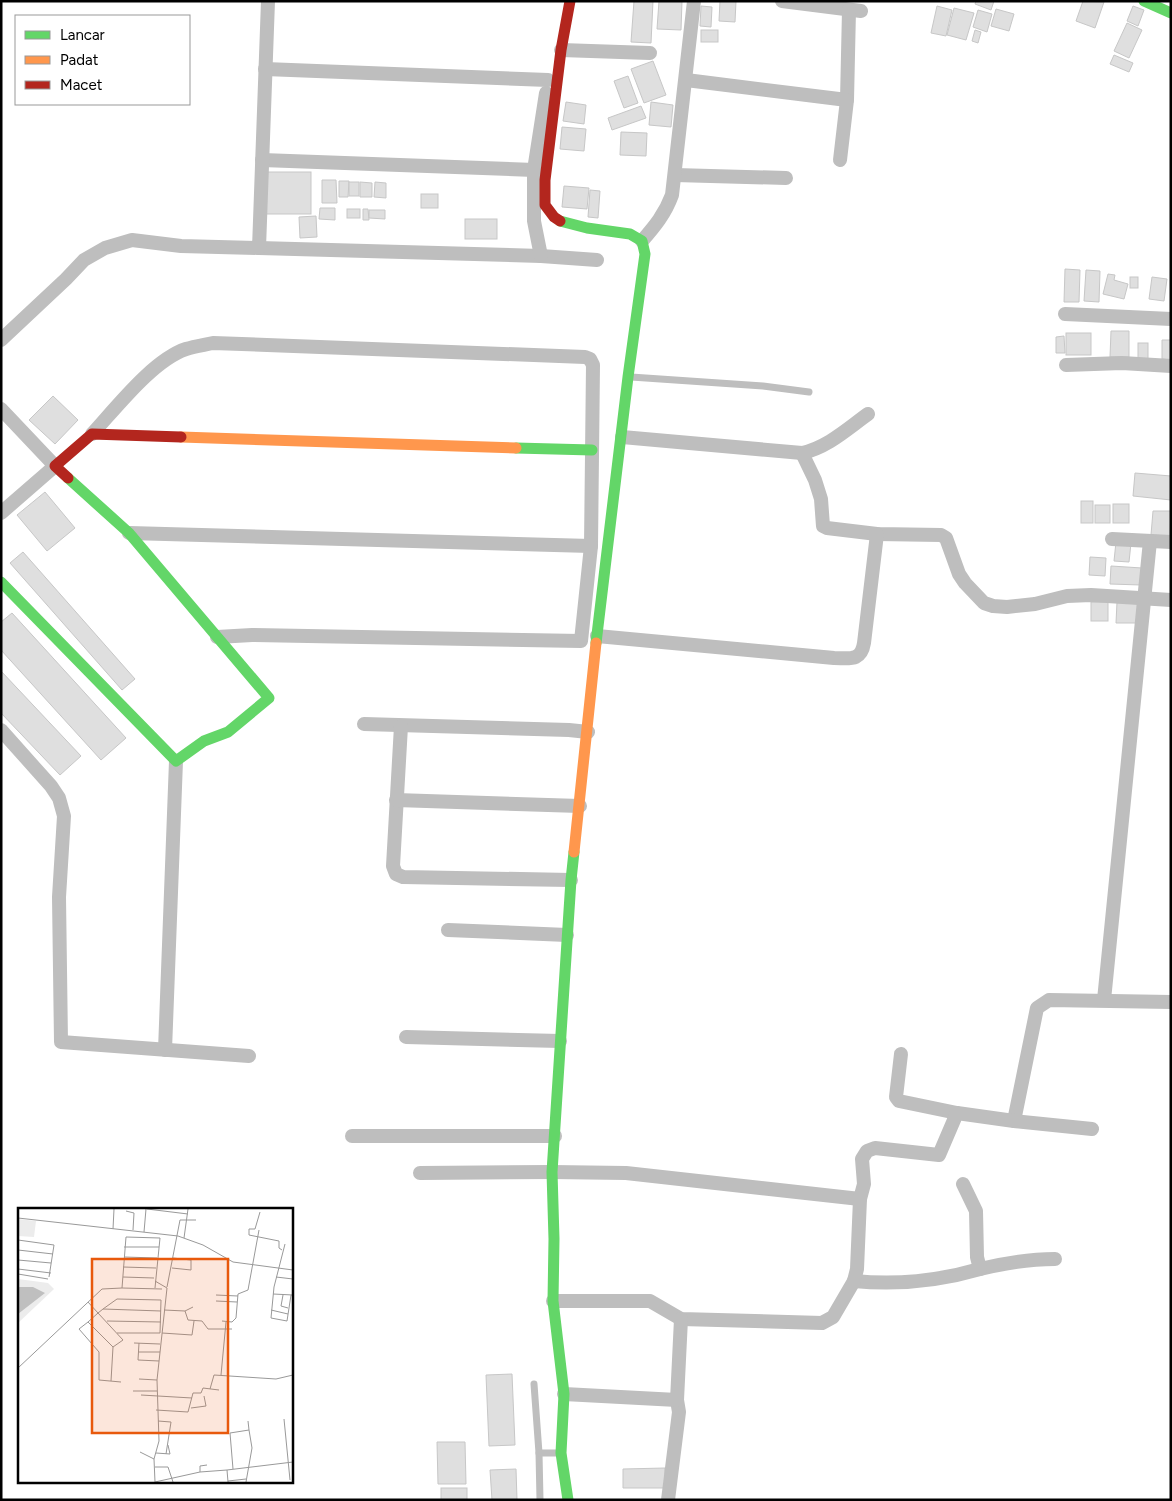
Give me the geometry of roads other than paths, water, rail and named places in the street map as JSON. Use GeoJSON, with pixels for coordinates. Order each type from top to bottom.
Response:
{"type":"FeatureCollection","features":[{"type":"Feature","properties":{"kind":"street"},"geometry":{"type":"LineString","coordinates":[[259,248],[268,1]]}},
{"type":"Feature","properties":{"kind":"street"},"geometry":{"type":"LineString","coordinates":[[542,256],[534,221],[534,170],[560,1]]}},
{"type":"Feature","properties":{"kind":"street"},"geometry":{"type":"LineString","coordinates":[[568,1500],[561,1453],[564,1394],[553,1301],[552,1172],[560,1041],[571,880],[628,377],[645,254],[642,241],[630,234],[587,228],[560,221],[554,217],[545,205],[545,180],[561,50],[570,1]]}},
{"type":"Feature","properties":{"kind":"street"},"geometry":{"type":"LineString","coordinates":[[642,241],[660,221],[667,210],[672,195],[694,1]]}},
{"type":"Feature","properties":{"kind":"street"},"geometry":{"type":"LineString","coordinates":[[782,1],[855,10],[840,160]]}},
{"type":"Feature","properties":{"kind":"street"},"geometry":{"type":"LineString","coordinates":[[1144,1],[1171,13]]}},
{"type":"Feature","properties":{"kind":"street"},"geometry":{"type":"LineString","coordinates":[[561,50],[650,53]]}},
{"type":"Feature","properties":{"kind":"street"},"geometry":{"type":"LineString","coordinates":[[265,69],[548,80]]}},
{"type":"Feature","properties":{"kind":"street"},"geometry":{"type":"LineString","coordinates":[[686,80],[847,100]]}},
{"type":"Feature","properties":{"kind":"street"},"geometry":{"type":"LineString","coordinates":[[262,160],[534,170]]}},
{"type":"Feature","properties":{"kind":"street"},"geometry":{"type":"LineString","coordinates":[[675,175],[786,178]]}},
{"type":"Feature","properties":{"kind":"street"},"geometry":{"type":"LineString","coordinates":[[1,340],[84,260],[105,248],[132,240],[181,246],[542,256],[597,260]]}},
{"type":"Feature","properties":{"kind":"street"},"geometry":{"type":"LineString","coordinates":[[1065,314],[1171,319]]}},
{"type":"Feature","properties":{"kind":"street"},"geometry":{"type":"LineString","coordinates":[[1,513],[92,434],[148,374],[168,358],[186,349],[213,343],[586,357],[590,359],[593,365],[591,546],[581,640],[252,635],[217,637]]}},
{"type":"Feature","properties":{"kind":"street"},"geometry":{"type":"LineString","coordinates":[[1066,365],[1122,363],[1171,366]]}},
{"type":"Feature","properties":{"kind":"street"},"geometry":{"type":"LineString","coordinates":[[1,408],[54,466],[129,532],[268,698],[228,732],[204,741],[176,761]]}},
{"type":"Feature","properties":{"kind":"street"},"geometry":{"type":"LineString","coordinates":[[622,437],[802,453],[816,450],[830,442],[868,414]]}},
{"type":"Feature","properties":{"kind":"street"},"geometry":{"type":"LineString","coordinates":[[92,434],[592,450]]}},
{"type":"Feature","properties":{"kind":"street"},"geometry":{"type":"LineString","coordinates":[[802,453],[815,480],[821,499],[822,526],[878,534],[941,535],[946,538],[959,574],[984,603],[1007,607],[1035,604],[1068,596],[1091,595],[1171,600]]}},
{"type":"Feature","properties":{"kind":"street"},"geometry":{"type":"LineString","coordinates":[[129,532],[591,546]]}},
{"type":"Feature","properties":{"kind":"street"},"geometry":{"type":"LineString","coordinates":[[598,636],[834,658],[858,656],[863,651],[878,534]]}},
{"type":"Feature","properties":{"kind":"street"},"geometry":{"type":"LineString","coordinates":[[1112,539],[1171,542]]}},
{"type":"Feature","properties":{"kind":"street"},"geometry":{"type":"LineString","coordinates":[[1104,1000],[1150,542]]}},
{"type":"Feature","properties":{"kind":"street"},"geometry":{"type":"LineString","coordinates":[[1,582],[176,761],[165,1050]]}},
{"type":"Feature","properties":{"kind":"street"},"geometry":{"type":"LineString","coordinates":[[364,724],[588,732]]}},
{"type":"Feature","properties":{"kind":"street"},"geometry":{"type":"LineString","coordinates":[[401,726],[393,866],[396,874],[403,877],[571,880]]}},
{"type":"Feature","properties":{"kind":"street"},"geometry":{"type":"LineString","coordinates":[[1,730],[60,798],[64,816],[59,897],[60,1042],[249,1056]]}},
{"type":"Feature","properties":{"kind":"street"},"geometry":{"type":"LineString","coordinates":[[396,800],[580,806]]}},
{"type":"Feature","properties":{"kind":"street"},"geometry":{"type":"LineString","coordinates":[[448,930],[567,935]]}},
{"type":"Feature","properties":{"kind":"street"},"geometry":{"type":"LineString","coordinates":[[1014,1121],[1037,1008],[1041,1004],[1049,1000],[1171,1002]]}},
{"type":"Feature","properties":{"kind":"street"},"geometry":{"type":"LineString","coordinates":[[406,1037],[560,1041]]}},
{"type":"Feature","properties":{"kind":"street"},"geometry":{"type":"LineString","coordinates":[[901,1054],[896,1097],[900,1101],[957,1113],[1092,1129]]}},
{"type":"Feature","properties":{"kind":"street"},"geometry":{"type":"LineString","coordinates":[[553,1301],[650,1301],[681,1319],[822,1322],[833,1317],[854,1281],[857,1269],[860,1199],[864,1184],[862,1159],[867,1151],[875,1148],[933,1156],[939,1155],[957,1113]]}},
{"type":"Feature","properties":{"kind":"street"},"geometry":{"type":"LineString","coordinates":[[352,1136],[555,1136]]}},
{"type":"Feature","properties":{"kind":"street"},"geometry":{"type":"LineString","coordinates":[[420,1173],[626,1173],[860,1199]]}},
{"type":"Feature","properties":{"kind":"street"},"geometry":{"type":"LineString","coordinates":[[963,1184],[976,1211],[977,1257],[980,1269]]}},
{"type":"Feature","properties":{"kind":"street"},"geometry":{"type":"LineString","coordinates":[[854,1281],[888,1283],[924,1281],[1009,1262],[1055,1259]]}},
{"type":"Feature","properties":{"kind":"street"},"geometry":{"type":"LineString","coordinates":[[668,1500],[679,1412],[677,1400],[681,1319]]}},
{"type":"Feature","properties":{"kind":"street"},"geometry":{"type":"LineString","coordinates":[[564,1394],[677,1400]]}},
{"type":"Feature","properties":{"kind":"lane"},"geometry":{"type":"LineString","coordinates":[[628,377],[763,386],[810,392]]}},
{"type":"Feature","properties":{"kind":"lane"},"geometry":{"type":"LineString","coordinates":[[534,1384],[540,1500]]}},
{"type":"Feature","properties":{"kind":"lane"},"geometry":{"type":"LineString","coordinates":[[539,1453],[561,1453]]}}]}
